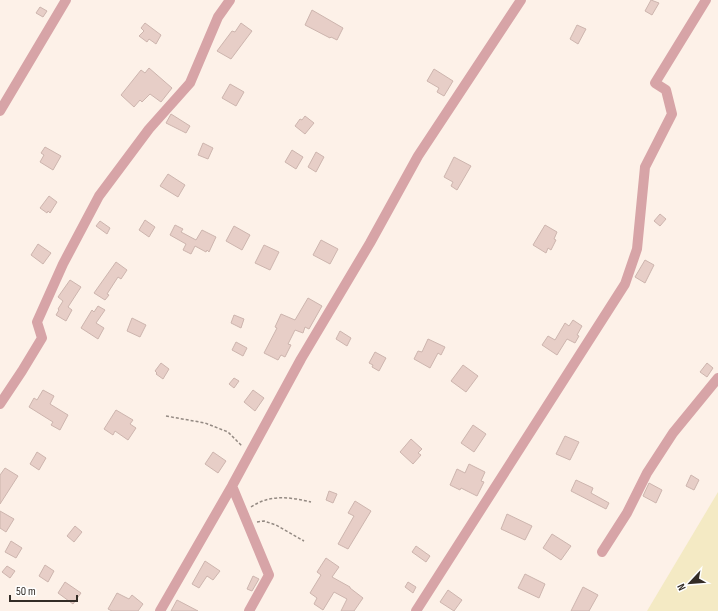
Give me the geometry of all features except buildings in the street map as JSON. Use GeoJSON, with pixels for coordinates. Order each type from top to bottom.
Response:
{"type":"FeatureCollection","features":[{"type":"Feature","properties":{"kind":"street"},"geometry":{"type":"LineString","coordinates":[[0,111],[66,0]]}},
{"type":"Feature","properties":{"kind":"street"},"geometry":{"type":"LineString","coordinates":[[0,404],[42,338],[37,322],[63,264],[99,196],[149,129],[190,83],[218,17],[230,0]]}},
{"type":"Feature","properties":{"kind":"street"},"geometry":{"type":"LineString","coordinates":[[160,611],[232,486],[301,359],[370,243],[418,156],[521,0]]}},
{"type":"Feature","properties":{"kind":"street"},"geometry":{"type":"LineString","coordinates":[[416,611],[625,284],[637,249],[645,167],[672,114],[666,90],[655,83],[706,0]]}},
{"type":"Feature","properties":{"kind":"street"},"geometry":{"type":"LineString","coordinates":[[602,552],[627,513],[646,473],[673,433],[718,378]]}},
{"type":"Feature","properties":{"kind":"street"},"geometry":{"type":"LineString","coordinates":[[232,486],[268,575],[248,611]]}},
{"type":"Feature","properties":{"kind":"path"},"geometry":{"type":"LineString","coordinates":[[166,416],[206,423],[228,432],[250,453]]}},
{"type":"Feature","properties":{"kind":"path"},"geometry":{"type":"LineString","coordinates":[[243,513],[257,503],[273,498],[290,498],[311,502]]}},
{"type":"Feature","properties":{"kind":"path"},"geometry":{"type":"LineString","coordinates":[[247,524],[264,521],[276,525],[304,541]]}},
{"type":"Feature","properties":{"kind":"sand"},"geometry":{"type":"Polygon","coordinates":[[[718,492],[718,611],[647,611],[718,492]]]}}]}
